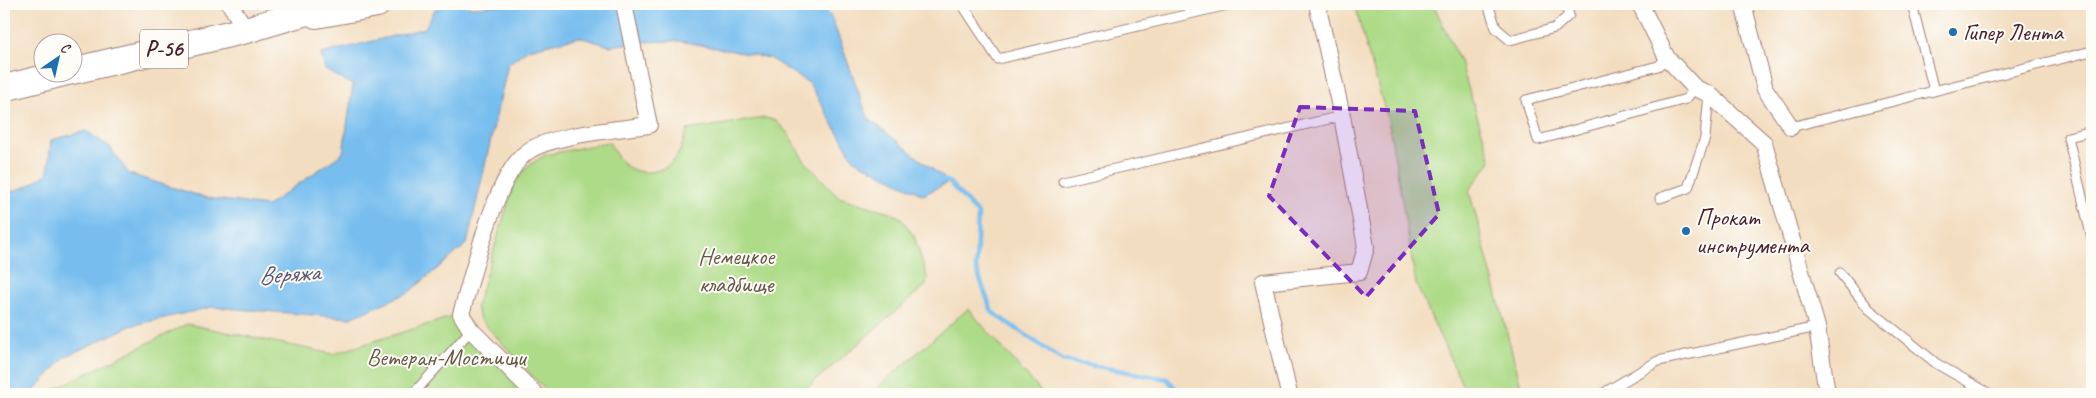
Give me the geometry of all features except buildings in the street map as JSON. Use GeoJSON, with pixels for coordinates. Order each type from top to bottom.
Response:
{"type":"FeatureCollection","features":[{"type":"Feature","properties":{"kind":"main road","name":"Р-56"},"geometry":{"type":"LineString","coordinates":[[251,28],[333,4]]}},
{"type":"Feature","properties":{"kind":"main road","name":"Р-56"},"geometry":{"type":"LineString","coordinates":[[82,69],[251,28],[376,4]]}},
{"type":"Feature","properties":{"kind":"main road"},"geometry":{"type":"LineString","coordinates":[[4,88],[32,81]]}},
{"type":"Feature","properties":{"kind":"street"},"geometry":{"type":"LineString","coordinates":[[230,4],[251,28]]}},
{"type":"Feature","properties":{"kind":"street"},"geometry":{"type":"LineString","coordinates":[[535,394],[471,330],[461,314],[498,193],[512,168],[526,153],[545,143],[603,131],[649,125],[624,4]]}},
{"type":"Feature","properties":{"kind":"street"},"geometry":{"type":"LineString","coordinates":[[1289,394],[1263,282],[1359,272],[1366,248],[1342,116],[1317,4]]}},
{"type":"Feature","properties":{"kind":"street"},"geometry":{"type":"LineString","coordinates":[[1640,4],[1667,58],[1702,91],[1764,143],[1817,327],[1827,394]]}},
{"type":"Feature","properties":{"kind":"street"},"geometry":{"type":"LineString","coordinates":[[1743,4],[1765,89],[1791,127]]}},
{"type":"Feature","properties":{"kind":"lane"},"geometry":{"type":"LineString","coordinates":[[962,4],[998,59],[1232,4]]}},
{"type":"Feature","properties":{"kind":"lane"},"geometry":{"type":"LineString","coordinates":[[1488,4],[1496,28],[1510,40],[1555,28],[1569,15],[1565,4]]}},
{"type":"Feature","properties":{"kind":"lane"},"geometry":{"type":"LineString","coordinates":[[1912,4],[1934,90]]}},
{"type":"Feature","properties":{"kind":"lane"},"geometry":{"type":"LineString","coordinates":[[1791,127],[2092,51]]}},
{"type":"Feature","properties":{"kind":"lane"},"geometry":{"type":"LineString","coordinates":[[1660,198],[1688,188],[1705,138],[1702,91],[1686,99],[1538,140],[1526,100],[1658,66],[1667,58]]}},
{"type":"Feature","properties":{"kind":"lane"},"geometry":{"type":"LineString","coordinates":[[1063,181],[1342,116]]}},
{"type":"Feature","properties":{"kind":"lane"},"geometry":{"type":"LineString","coordinates":[[2092,131],[2068,137],[2089,213],[2092,239]]}},
{"type":"Feature","properties":{"kind":"lane"},"geometry":{"type":"LineString","coordinates":[[1840,273],[1869,309],[1937,364],[1990,394]]}},
{"type":"Feature","properties":{"kind":"lane"},"geometry":{"type":"LineString","coordinates":[[1602,394],[1658,362],[1817,327]]}},
{"type":"Feature","properties":{"kind":"lane"},"geometry":{"type":"LineString","coordinates":[[413,394],[471,330]]}},
{"type":"Feature","properties":{"kind":"highlighted area"},"geometry":{"type":"Polygon","coordinates":[[[1300,107],[1415,111],[1439,214],[1366,297],[1269,196],[1300,107]]]}},
{"type":"Feature","properties":{"kind":"green space"},"geometry":{"type":"Polygon","coordinates":[[[1354,4],[1433,4],[1460,61],[1491,161],[1469,190],[1521,386],[1465,391],[1416,284],[1389,124],[1354,4]]]}},
{"type":"Feature","properties":{"kind":"green space","name":"Немецкое кладбище"},"geometry":{"type":"Polygon","coordinates":[[[765,118],[775,120],[787,132],[804,160],[838,197],[886,211],[901,218],[914,236],[927,277],[926,285],[800,394],[549,394],[480,319],[476,307],[514,184],[528,166],[545,155],[609,142],[617,156],[628,167],[641,172],[655,171],[668,166],[677,156],[687,130],[765,118]]]}},
{"type":"Feature","properties":{"kind":"green space"},"geometry":{"type":"Polygon","coordinates":[[[968,309],[1043,394],[870,394],[968,309]]]}},
{"type":"Feature","properties":{"kind":"green space","name":"Ветеран-Мостищи"},"geometry":{"type":"Polygon","coordinates":[[[461,314],[535,394],[51,394],[51,391],[187,324],[333,354],[461,314]]]}},
{"type":"Feature","properties":{"kind":"water"},"geometry":{"type":"Polygon","coordinates":[[[522,4],[819,4],[831,16],[868,118],[949,182],[923,195],[854,160],[809,83],[769,58],[680,41],[638,42],[610,46],[579,37],[528,49],[508,64],[467,244],[409,292],[351,318],[212,307],[130,326],[65,357],[31,394],[4,394],[4,194],[28,186],[48,173],[51,140],[86,131],[110,147],[129,174],[207,198],[267,206],[343,153],[353,85],[325,70],[321,54],[425,28],[435,9],[522,4]]]}},
{"type":"Feature","properties":{"kind":"waterway","name":"Веряжа"},"geometry":{"type":"LineString","coordinates":[[453,4],[458,34],[453,44]]}},
{"type":"Feature","properties":{"kind":"waterway"},"geometry":{"type":"LineString","coordinates":[[944,180],[949,182],[978,214],[976,268],[992,312],[1062,360],[1167,379],[1181,394]]}},
{"type":"Feature","properties":{"kind":"place","name":"Гипер Лента"},"geometry":{"type":"Point","coordinates":[1953,32]}},
{"type":"Feature","properties":{"kind":"place","name":"Прокат инструмента"},"geometry":{"type":"Point","coordinates":[1686,231]}}]}
